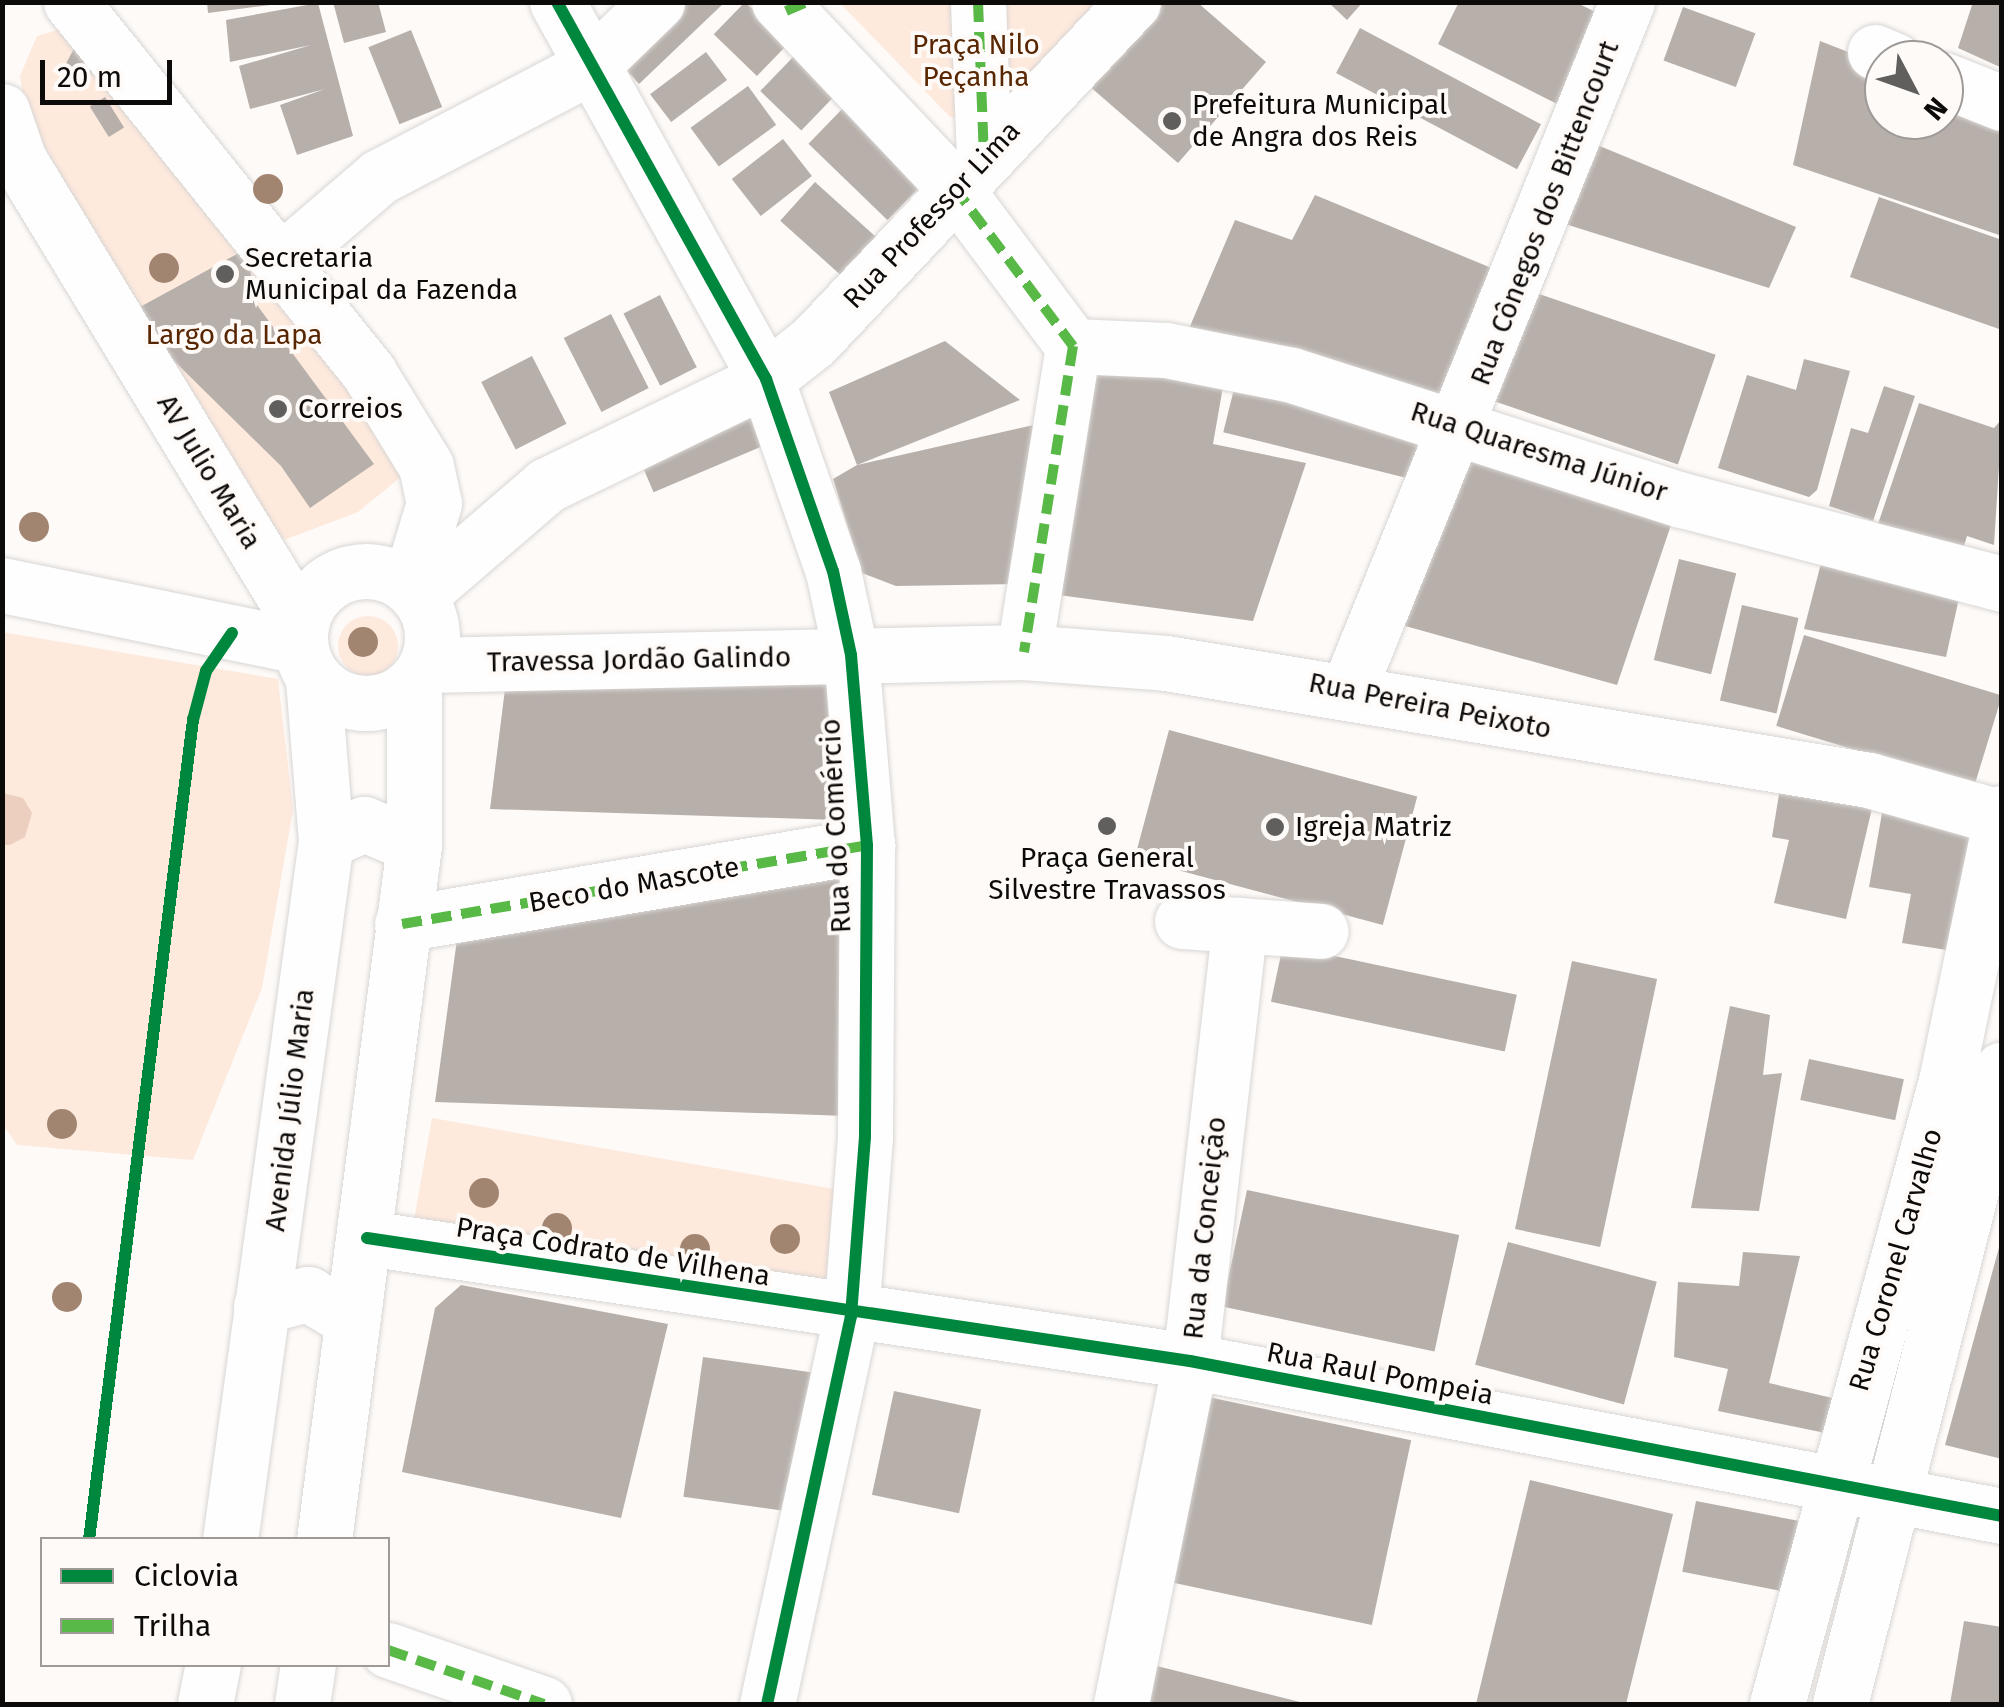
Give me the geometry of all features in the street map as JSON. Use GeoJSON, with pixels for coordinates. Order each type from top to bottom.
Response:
{"type":"FeatureCollection","features":[{"type":"Feature","properties":{"kind":"street"},"geometry":{"type":"LineString","coordinates":[[70,2],[282,261],[426,466],[434,504],[413,591]]}},
{"type":"Feature","properties":{"kind":"street","name":"Rua do Comércio"},"geometry":{"type":"LineString","coordinates":[[557,2],[766,378],[833,571],[851,655],[867,845],[865,1137],[851,1316],[767,1704]]}},
{"type":"Feature","properties":{"kind":"street"},"geometry":{"type":"LineString","coordinates":[[282,261],[379,177],[592,66],[657,2]]}},
{"type":"Feature","properties":{"kind":"street"},"geometry":{"type":"LineString","coordinates":[[970,173],[978,2]]}},
{"type":"Feature","properties":{"kind":"street","name":"Rua Professor Lima"},"geometry":{"type":"LineString","coordinates":[[413,591],[546,486],[766,378],[863,292],[1133,2]]}},
{"type":"Feature","properties":{"kind":"street","name":"Rua Cônegos dos Bittencourt"},"geometry":{"type":"LineString","coordinates":[[1349,688],[1463,424],[1627,2]]}},
{"type":"Feature","properties":{"kind":"street"},"geometry":{"type":"LineString","coordinates":[[791,5],[970,173],[1073,346],[1024,652]]}},
{"type":"Feature","properties":{"kind":"street"},"geometry":{"type":"LineString","coordinates":[[1964,88],[2002,103]]}},
{"type":"Feature","properties":{"kind":"street","name":"AV Julio Maria"},"geometry":{"type":"LineString","coordinates":[[2,111],[19,160],[304,650]]}},
{"type":"Feature","properties":{"kind":"street","name":"Rua Quaresma Júnior"},"geometry":{"type":"LineString","coordinates":[[1073,346],[1166,350],[1292,374],[1463,424],[1700,504],[2002,584]]}},
{"type":"Feature","properties":{"kind":"street"},"geometry":{"type":"LineString","coordinates":[[304,650],[324,586],[344,574],[366,570],[413,591],[431,622],[420,675],[414,845],[367,1238],[352,1320],[324,1537]]}},
{"type":"Feature","properties":{"kind":"street"},"geometry":{"type":"LineString","coordinates":[[2,584],[304,650],[362,703],[420,675]]}},
{"type":"Feature","properties":{"kind":"street","name":"Avenida Júlio Maria"},"geometry":{"type":"LineString","coordinates":[[230,1537],[326,841],[304,650]]}},
{"type":"Feature","properties":{"kind":"street","name":"Rua Pereira Peixoto"},"geometry":{"type":"LineString","coordinates":[[851,655],[1024,652],[1349,688],[1653,750],[1869,780],[2001,816]]}},
{"type":"Feature","properties":{"kind":"street","name":"Travessa Jordão Galindo"},"geometry":{"type":"LineString","coordinates":[[420,675],[851,655]]}},
{"type":"Feature","properties":{"kind":"street","name":"Rua Coronel Carvalho"},"geometry":{"type":"LineString","coordinates":[[1840,1704],[1896,1498],[1986,1083],[2001,816]]}},
{"type":"Feature","properties":{"kind":"street"},"geometry":{"type":"LineString","coordinates":[[326,841],[364,824],[396,830],[414,845]]}},
{"type":"Feature","properties":{"kind":"street","name":"Beco do Mascote"},"geometry":{"type":"LineString","coordinates":[[402,924],[867,845]]}},
{"type":"Feature","properties":{"kind":"street"},"geometry":{"type":"LineString","coordinates":[[1182,921],[1320,931]]}},
{"type":"Feature","properties":{"kind":"street","name":"Rua da Conceição"},"geometry":{"type":"LineString","coordinates":[[1121,1704],[1190,1361],[1240,925]]}},
{"type":"Feature","properties":{"kind":"street","name":"Rua Coronel Carvalho"},"geometry":{"type":"LineString","coordinates":[[1776,1704],[1834,1484],[1986,1083]]}},
{"type":"Feature","properties":{"kind":"street","name":"Praça Codrato de Vilhena"},"geometry":{"type":"LineString","coordinates":[[367,1238],[851,1316]]}},
{"type":"Feature","properties":{"kind":"street"},"geometry":{"type":"LineString","coordinates":[[261,1306],[308,1294],[352,1320]]}},
{"type":"Feature","properties":{"kind":"street","name":"Rua Raul Pompeia"},"geometry":{"type":"LineString","coordinates":[[851,1316],[1190,1361],[2002,1516]]}},
{"type":"Feature","properties":{"kind":"street"},"geometry":{"type":"LineString","coordinates":[[390,1651],[544,1704]]}},
{"type":"Feature","properties":{"kind":"street"},"geometry":{"type":"LineString","coordinates":[[206,1704],[212,1667]]}},
{"type":"Feature","properties":{"kind":"street"},"geometry":{"type":"LineString","coordinates":[[302,1704],[308,1667]]}},
{"type":"Feature","properties":{"kind":"green space","name":"Praça Nilo Peçanha"},"geometry":{"type":"Polygon","coordinates":[[[840,3],[1101,3],[1000,124],[950,117],[840,3]]]}},
{"type":"Feature","properties":{"kind":"green space","name":"Largo da Lapa"},"geometry":{"type":"Polygon","coordinates":[[[65,28],[269,254],[402,476],[358,512],[284,540],[168,369],[25,111],[20,76],[37,36],[65,28]]]}},
{"type":"Feature","properties":{"kind":"green space"},"geometry":{"type":"Polygon","coordinates":[[[368,616],[389,625],[398,646],[389,667],[368,676],[347,667],[338,646],[347,625],[368,616]]]}},
{"type":"Feature","properties":{"kind":"green space"},"geometry":{"type":"Polygon","coordinates":[[[2,632],[278,679],[293,810],[262,988],[193,1160],[17,1145],[3,1125],[2,632]]]}},
{"type":"Feature","properties":{"kind":"green space"},"geometry":{"type":"Polygon","coordinates":[[[432,1118],[846,1191],[826,1304],[412,1231],[432,1118]]]}},
{"type":"Feature","properties":{"kind":"shaded area"},"geometry":{"type":"Polygon","coordinates":[[[3,793],[23,798],[32,813],[25,837],[10,845],[3,845],[3,793]]]}},
{"type":"Feature","properties":{"kind":"building"},"geometry":{"type":"Polygon","coordinates":[[[207,2],[269,2],[270,5],[208,13],[207,2]]]}},
{"type":"Feature","properties":{"kind":"building"},"geometry":{"type":"Polygon","coordinates":[[[333,2],[378,2],[386,32],[344,43],[333,2]]]}},
{"type":"Feature","properties":{"kind":"building"},"geometry":{"type":"Polygon","coordinates":[[[685,2],[725,2],[639,84],[621,64],[685,2]]]}},
{"type":"Feature","properties":{"kind":"building"},"geometry":{"type":"Polygon","coordinates":[[[745,2],[788,44],[757,76],[714,34],[745,2]]]}},
{"type":"Feature","properties":{"kind":"building","name":"Prefeitura Municipal de Angra dos Reis"},"geometry":{"type":"Polygon","coordinates":[[[1146,2],[1197,2],[1266,62],[1178,163],[1080,78],[1146,2]]]}},
{"type":"Feature","properties":{"kind":"building"},"geometry":{"type":"Polygon","coordinates":[[[1328,2],[1363,2],[1347,20],[1328,2]]]}},
{"type":"Feature","properties":{"kind":"building"},"geometry":{"type":"Polygon","coordinates":[[[1459,2],[1575,2],[1608,18],[1563,107],[1438,44],[1459,2]]]}},
{"type":"Feature","properties":{"kind":"building"},"geometry":{"type":"Polygon","coordinates":[[[1973,2],[2002,2],[2002,68],[1964,51],[1964,40],[1961,40],[1973,2]]]}},
{"type":"Feature","properties":{"kind":"building"},"geometry":{"type":"Polygon","coordinates":[[[318,3],[353,136],[297,155],[280,105],[325,89],[250,109],[239,66],[311,45],[230,62],[226,20],[318,3]]]}},
{"type":"Feature","properties":{"kind":"building"},"geometry":{"type":"Polygon","coordinates":[[[1683,7],[1755,33],[1736,87],[1664,61],[1683,7]]]}},
{"type":"Feature","properties":{"kind":"building"},"geometry":{"type":"Polygon","coordinates":[[[1360,28],[1541,124],[1517,169],[1336,73],[1360,28]]]}},
{"type":"Feature","properties":{"kind":"building"},"geometry":{"type":"Polygon","coordinates":[[[411,30],[442,107],[399,124],[368,47],[411,30]]]}},
{"type":"Feature","properties":{"kind":"building"},"geometry":{"type":"Polygon","coordinates":[[[78,41],[102,54],[89,78],[65,66],[78,41]]]}},
{"type":"Feature","properties":{"kind":"building"},"geometry":{"type":"Polygon","coordinates":[[[1820,41],[1864,58],[1864,140],[1964,140],[1964,98],[2002,112],[2002,236],[1793,165],[1820,41]]]}},
{"type":"Feature","properties":{"kind":"building"},"geometry":{"type":"Polygon","coordinates":[[[706,52],[727,80],[671,122],[650,94],[706,52]]]}},
{"type":"Feature","properties":{"kind":"building"},"geometry":{"type":"Polygon","coordinates":[[[795,55],[836,95],[801,131],[760,91],[795,55]]]}},
{"type":"Feature","properties":{"kind":"building"},"geometry":{"type":"Polygon","coordinates":[[[748,86],[776,125],[719,167],[691,128],[748,86]]]}},
{"type":"Feature","properties":{"kind":"building"},"geometry":{"type":"Polygon","coordinates":[[[105,97],[124,128],[109,137],[90,107],[105,97]]]}},
{"type":"Feature","properties":{"kind":"building"},"geometry":{"type":"Polygon","coordinates":[[[846,105],[925,181],[888,220],[808,144],[846,105]]]}},
{"type":"Feature","properties":{"kind":"building"},"geometry":{"type":"Polygon","coordinates":[[[783,139],[812,176],[761,216],[732,179],[783,139]]]}},
{"type":"Feature","properties":{"kind":"building"},"geometry":{"type":"Polygon","coordinates":[[[1590,142],[1796,227],[1769,288],[1562,223],[1590,142]]]}},
{"type":"Feature","properties":{"kind":"building"},"geometry":{"type":"Polygon","coordinates":[[[815,182],[883,243],[848,282],[780,221],[815,182]]]}},
{"type":"Feature","properties":{"kind":"building"},"geometry":{"type":"Polygon","coordinates":[[[1315,195],[1506,274],[1454,406],[1188,331],[1235,220],[1292,240],[1315,195]]]}},
{"type":"Feature","properties":{"kind":"building"},"geometry":{"type":"Polygon","coordinates":[[[1879,197],[2002,240],[2002,330],[1850,277],[1879,197]]]}},
{"type":"Feature","properties":{"kind":"building","name":"Correios"},"geometry":{"type":"Polygon","coordinates":[[[248,248],[254,301],[374,464],[310,508],[281,466],[167,354],[140,307],[248,248]]]}},
{"type":"Feature","properties":{"kind":"building"},"geometry":{"type":"Polygon","coordinates":[[[1519,287],[1716,355],[1678,464],[1481,397],[1519,287]]]}},
{"type":"Feature","properties":{"kind":"building"},"geometry":{"type":"Polygon","coordinates":[[[660,295],[697,367],[660,386],[623,314],[660,295]]]}},
{"type":"Feature","properties":{"kind":"building"},"geometry":{"type":"Polygon","coordinates":[[[611,314],[649,388],[601,412],[564,338],[611,314]]]}},
{"type":"Feature","properties":{"kind":"building"},"geometry":{"type":"Polygon","coordinates":[[[945,341],[1020,400],[857,465],[829,392],[945,341]]]}},
{"type":"Feature","properties":{"kind":"building"},"geometry":{"type":"Polygon","coordinates":[[[532,356],[567,424],[516,450],[481,382],[532,356]]]}},
{"type":"Feature","properties":{"kind":"building"},"geometry":{"type":"Polygon","coordinates":[[[1088,359],[1225,375],[1213,444],[1306,463],[1253,621],[1051,594],[1088,359]]]}},
{"type":"Feature","properties":{"kind":"building"},"geometry":{"type":"Polygon","coordinates":[[[1804,359],[1850,371],[1817,490],[1809,497],[1718,468],[1747,375],[1796,390],[1804,359]]]}},
{"type":"Feature","properties":{"kind":"building"},"geometry":{"type":"Polygon","coordinates":[[[1238,373],[1424,419],[1410,479],[1223,432],[1238,373]]]}},
{"type":"Feature","properties":{"kind":"building"},"geometry":{"type":"Polygon","coordinates":[[[1884,386],[1915,396],[1873,521],[1829,506],[1851,428],[1868,433],[1884,386]]]}},
{"type":"Feature","properties":{"kind":"building"},"geometry":{"type":"Polygon","coordinates":[[[756,401],[773,442],[654,492],[636,452],[756,401]]]}},
{"type":"Feature","properties":{"kind":"building"},"geometry":{"type":"Polygon","coordinates":[[[1919,403],[1994,428],[2002,419],[1994,545],[1967,536],[1962,552],[1878,524],[1919,403]]]}},
{"type":"Feature","properties":{"kind":"building"},"geometry":{"type":"Polygon","coordinates":[[[1047,422],[1018,584],[896,586],[862,573],[833,479],[857,465],[1047,422]]]}},
{"type":"Feature","properties":{"kind":"building"},"geometry":{"type":"Polygon","coordinates":[[[1473,442],[1673,519],[1617,685],[1391,622],[1473,442]]]}},
{"type":"Feature","properties":{"kind":"building"},"geometry":{"type":"Polygon","coordinates":[[[1826,544],[1961,589],[1946,657],[1804,629],[1826,544]]]}},
{"type":"Feature","properties":{"kind":"building"},"geometry":{"type":"Polygon","coordinates":[[[1679,559],[1736,573],[1711,674],[1654,660],[1679,559]]]}},
{"type":"Feature","properties":{"kind":"building"},"geometry":{"type":"Polygon","coordinates":[[[1742,605],[1799,618],[1776,714],[1720,700],[1742,605]]]}},
{"type":"Feature","properties":{"kind":"building"},"geometry":{"type":"Polygon","coordinates":[[[1804,635],[2002,696],[1974,786],[1776,726],[1804,635]]]}},
{"type":"Feature","properties":{"kind":"building"},"geometry":{"type":"Polygon","coordinates":[[[833,671],[837,820],[490,809],[507,673],[833,671]]]}},
{"type":"Feature","properties":{"kind":"building","name":"Igreja Matriz"},"geometry":{"type":"Polygon","coordinates":[[[1169,730],[1417,797],[1383,925],[1135,858],[1169,730]]]}},
{"type":"Feature","properties":{"kind":"building"},"geometry":{"type":"Polygon","coordinates":[[[1783,770],[1877,787],[1846,919],[1774,903],[1789,840],[1772,837],[1783,770]]]}},
{"type":"Feature","properties":{"kind":"building"},"geometry":{"type":"Polygon","coordinates":[[[1885,796],[1990,817],[1966,953],[1902,943],[1911,894],[1869,887],[1885,796]]]}},
{"type":"Feature","properties":{"kind":"building"},"geometry":{"type":"Polygon","coordinates":[[[853,868],[847,1116],[435,1102],[458,932],[853,868]]]}},
{"type":"Feature","properties":{"kind":"building"},"geometry":{"type":"Polygon","coordinates":[[[1283,945],[1517,995],[1505,1051],[1271,1002],[1283,945]]]}},
{"type":"Feature","properties":{"kind":"building"},"geometry":{"type":"Polygon","coordinates":[[[1572,961],[1657,979],[1600,1247],[1515,1229],[1572,961]]]}},
{"type":"Feature","properties":{"kind":"building"},"geometry":{"type":"Polygon","coordinates":[[[1730,1006],[1770,1015],[1763,1075],[1782,1073],[1759,1211],[1691,1208],[1730,1006]]]}},
{"type":"Feature","properties":{"kind":"building"},"geometry":{"type":"Polygon","coordinates":[[[1809,1059],[1904,1079],[1895,1120],[1800,1100],[1809,1059]]]}},
{"type":"Feature","properties":{"kind":"building"},"geometry":{"type":"Polygon","coordinates":[[[1247,1190],[1459,1235],[1435,1352],[1222,1306],[1247,1190]]]}},
{"type":"Feature","properties":{"kind":"building"},"geometry":{"type":"Polygon","coordinates":[[[1508,1242],[1657,1282],[1624,1405],[1475,1365],[1508,1242]]]}},
{"type":"Feature","properties":{"kind":"building"},"geometry":{"type":"Polygon","coordinates":[[[2002,1244],[2002,1459],[1945,1445],[2002,1244]]]}},
{"type":"Feature","properties":{"kind":"building"},"geometry":{"type":"Polygon","coordinates":[[[1743,1252],[1800,1256],[1769,1383],[1845,1401],[1835,1435],[1718,1411],[1728,1369],[1674,1357],[1678,1282],[1739,1286],[1743,1252]]]}},
{"type":"Feature","properties":{"kind":"building"},"geometry":{"type":"Polygon","coordinates":[[[461,1285],[668,1324],[621,1518],[402,1472],[435,1308],[461,1285]]]}},
{"type":"Feature","properties":{"kind":"building"},"geometry":{"type":"Polygon","coordinates":[[[703,1357],[811,1372],[791,1512],[683,1497],[703,1357]]]}},
{"type":"Feature","properties":{"kind":"building"},"geometry":{"type":"Polygon","coordinates":[[[894,1391],[981,1410],[959,1513],[872,1495],[894,1391]]]}},
{"type":"Feature","properties":{"kind":"building"},"geometry":{"type":"Polygon","coordinates":[[[1194,1394],[1411,1440],[1372,1625],[1155,1579],[1194,1394]]]}},
{"type":"Feature","properties":{"kind":"building"},"geometry":{"type":"Polygon","coordinates":[[[1530,1480],[1673,1514],[1626,1704],[1476,1704],[1530,1480]]]}},
{"type":"Feature","properties":{"kind":"building"},"geometry":{"type":"Polygon","coordinates":[[[1696,1501],[1798,1521],[1784,1592],[1682,1572],[1696,1501]]]}},
{"type":"Feature","properties":{"kind":"building"},"geometry":{"type":"Polygon","coordinates":[[[1964,1621],[2002,1627],[2002,1704],[1950,1704],[1964,1621]]]}},
{"type":"Feature","properties":{"kind":"building"},"geometry":{"type":"Polygon","coordinates":[[[1157,1666],[1304,1703],[1304,1704],[1147,1704],[1157,1666]]]}},
{"type":"Feature","properties":{"kind":"marked path"},"geometry":{"type":"LineString","coordinates":[[786,11],[807,2]]}},
{"type":"Feature","properties":{"kind":"marked path"},"geometry":{"type":"LineString","coordinates":[[978,2],[984,159]]}},
{"type":"Feature","properties":{"kind":"marked path"},"geometry":{"type":"LineString","coordinates":[[954,187],[1073,346],[1024,652]]}},
{"type":"Feature","properties":{"kind":"marked path"},"geometry":{"type":"LineString","coordinates":[[402,924],[867,845]]}},
{"type":"Feature","properties":{"kind":"marked path"},"geometry":{"type":"LineString","coordinates":[[390,1651],[544,1704]]}},
{"type":"Feature","properties":{"kind":"cycle path"},"geometry":{"type":"LineString","coordinates":[[557,2],[766,379],[833,571],[851,655],[867,845],[865,1137],[851,1316],[767,1704]]}},
{"type":"Feature","properties":{"kind":"cycle path"},"geometry":{"type":"LineString","coordinates":[[89,1537],[193,720],[206,671],[232,633]]}},
{"type":"Feature","properties":{"kind":"cycle path"},"geometry":{"type":"LineString","coordinates":[[367,1238],[1190,1361],[2002,1516]]}},
{"type":"Feature","properties":{"kind":"place","name":"Prefeitura Municipal de Angra dos Reis"},"geometry":{"type":"Point","coordinates":[1172,121]}},
{"type":"Feature","properties":{"kind":"place","name":"Secretaria Municipal da Fazenda"},"geometry":{"type":"Point","coordinates":[225,274]}},
{"type":"Feature","properties":{"kind":"place","name":"Correios"},"geometry":{"type":"Point","coordinates":[278,409]}},
{"type":"Feature","properties":{"kind":"place","name":"Praça General Silvestre Travassos"},"geometry":{"type":"Point","coordinates":[1107,826]}},
{"type":"Feature","properties":{"kind":"place","name":"Igreja Matriz"},"geometry":{"type":"Point","coordinates":[1275,827]}}]}
